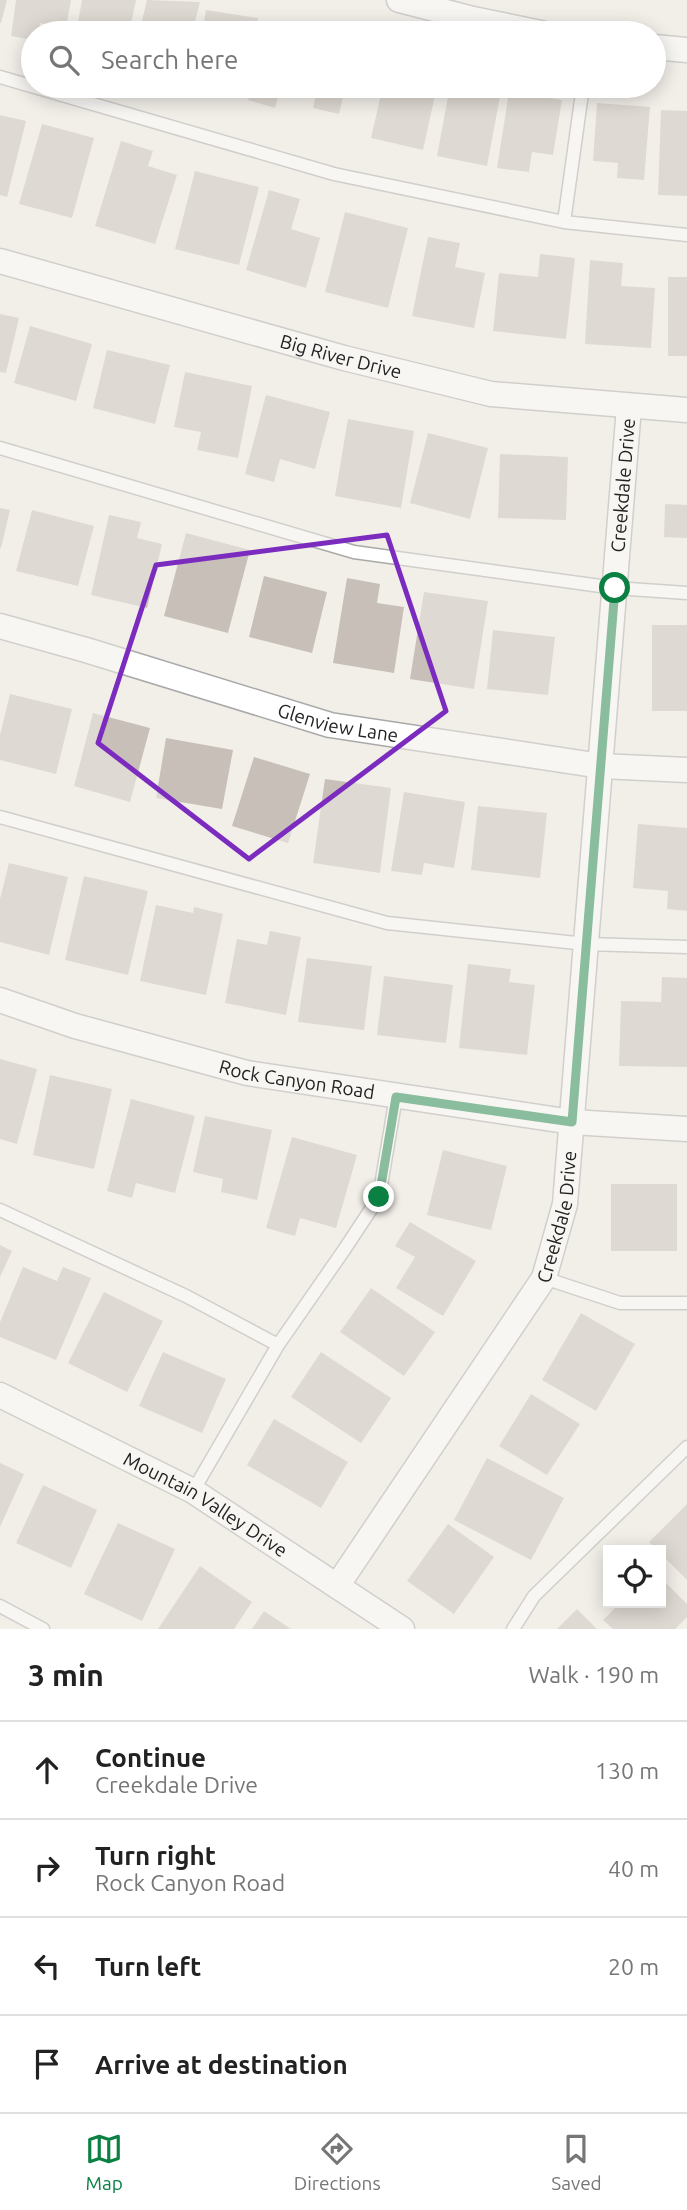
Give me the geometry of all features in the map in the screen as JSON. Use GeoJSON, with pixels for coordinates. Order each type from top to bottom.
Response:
{"type":"FeatureCollection","features":[{"type":"Feature","properties":{"kind":"street"},"geometry":{"type":"LineString","coordinates":[[399,0],[483,21]]}},
{"type":"Feature","properties":{"kind":"street"},"geometry":{"type":"LineString","coordinates":[[666,48],[687,50]]}},
{"type":"Feature","properties":{"kind":"street","name":"Big River Drive"},"geometry":{"type":"LineString","coordinates":[[0,261],[344,358],[491,394],[687,410]]}},
{"type":"Feature","properties":{"kind":"street","name":"Creekdale Drive"},"geometry":{"type":"LineString","coordinates":[[337,1586],[544,1278],[565,1204],[629,407]]}},
{"type":"Feature","properties":{"kind":"street","name":"Glenview Lane"},"geometry":{"type":"LineString","coordinates":[[0,626],[330,724],[601,766],[687,770]]}},
{"type":"Feature","properties":{"kind":"street","name":"Rock Canyon Road"},"geometry":{"type":"LineString","coordinates":[[0,1000],[75,1026],[247,1073],[572,1122],[687,1129]]}},
{"type":"Feature","properties":{"kind":"street","name":"Mountain Valley Drive"},"geometry":{"type":"LineString","coordinates":[[0,1395],[193,1491],[402,1629]]}},
{"type":"Feature","properties":{"kind":"lane"},"geometry":{"type":"LineString","coordinates":[[0,77],[21,83]]}},
{"type":"Feature","properties":{"kind":"lane"},"geometry":{"type":"LineString","coordinates":[[72,98],[334,174],[564,222],[687,235]]}},
{"type":"Feature","properties":{"kind":"lane"},"geometry":{"type":"LineString","coordinates":[[564,222],[581,98]]}},
{"type":"Feature","properties":{"kind":"lane"},"geometry":{"type":"LineString","coordinates":[[0,447],[354,552],[615,588],[687,593]]}},
{"type":"Feature","properties":{"kind":"lane"},"geometry":{"type":"LineString","coordinates":[[0,817],[387,923],[586,944],[687,947]]}},
{"type":"Feature","properties":{"kind":"lane"},"geometry":{"type":"LineString","coordinates":[[193,1491],[278,1345],[379,1197],[396,1097]]}},
{"type":"Feature","properties":{"kind":"lane"},"geometry":{"type":"LineString","coordinates":[[0,1210],[186,1296],[278,1345]]}},
{"type":"Feature","properties":{"kind":"lane"},"geometry":{"type":"LineString","coordinates":[[544,1278],[620,1303],[687,1303]]}},
{"type":"Feature","properties":{"kind":"lane"},"geometry":{"type":"LineString","coordinates":[[513,1629],[534,1597],[687,1447]]}},
{"type":"Feature","properties":{"kind":"lane"},"geometry":{"type":"LineString","coordinates":[[0,1606],[43,1629]]}},
{"type":"Feature","properties":{"kind":"highlighted area"},"geometry":{"type":"Polygon","coordinates":[[[387,535],[446,711],[249,859],[98,743],[156,565],[387,535]]]}},
{"type":"Feature","properties":{"kind":"building"},"geometry":{"type":"Polygon","coordinates":[[[0,0],[7,0],[1,23],[0,23],[0,0]]]}},
{"type":"Feature","properties":{"kind":"building"},"geometry":{"type":"Polygon","coordinates":[[[16,0],[71,0],[67,21],[21,21],[21,38],[11,36],[16,0]]]}},
{"type":"Feature","properties":{"kind":"building"},"geometry":{"type":"Polygon","coordinates":[[[82,0],[136,0],[132,21],[78,21],[82,0]]]}},
{"type":"Feature","properties":{"kind":"building"},"geometry":{"type":"Polygon","coordinates":[[[147,0],[200,2],[195,21],[142,21],[147,0]]]}},
{"type":"Feature","properties":{"kind":"building"},"geometry":{"type":"Polygon","coordinates":[[[206,10],[258,18],[258,21],[204,21],[206,10]]]}},
{"type":"Feature","properties":{"kind":"building"},"geometry":{"type":"Polygon","coordinates":[[[249,98],[278,98],[275,108],[249,98]]]}},
{"type":"Feature","properties":{"kind":"building"},"geometry":{"type":"Polygon","coordinates":[[[315,98],[343,98],[339,114],[313,108],[315,98]]]}},
{"type":"Feature","properties":{"kind":"building"},"geometry":{"type":"Polygon","coordinates":[[[380,98],[434,98],[423,150],[371,138],[380,98]]]}},
{"type":"Feature","properties":{"kind":"building"},"geometry":{"type":"Polygon","coordinates":[[[448,98],[500,98],[487,166],[437,156],[448,98]]]}},
{"type":"Feature","properties":{"kind":"building"},"geometry":{"type":"Polygon","coordinates":[[[508,98],[562,100],[553,155],[532,152],[529,172],[497,168],[508,98]]]}},
{"type":"Feature","properties":{"kind":"building"},"geometry":{"type":"Polygon","coordinates":[[[597,103],[650,107],[644,180],[617,178],[618,163],[593,161],[597,103]]]}},
{"type":"Feature","properties":{"kind":"building"},"geometry":{"type":"Polygon","coordinates":[[[661,110],[687,111],[687,196],[658,195],[661,110]]]}},
{"type":"Feature","properties":{"kind":"building"},"geometry":{"type":"Polygon","coordinates":[[[0,115],[26,121],[7,197],[0,195],[0,115]]]}},
{"type":"Feature","properties":{"kind":"building"},"geometry":{"type":"Polygon","coordinates":[[[42,124],[94,138],[72,218],[19,204],[42,124]]]}},
{"type":"Feature","properties":{"kind":"building"},"geometry":{"type":"Polygon","coordinates":[[[121,141],[153,151],[148,166],[177,175],[155,244],[95,226],[121,141]]]}},
{"type":"Feature","properties":{"kind":"building"},"geometry":{"type":"Polygon","coordinates":[[[195,171],[259,187],[239,265],[175,249],[195,171]]]}},
{"type":"Feature","properties":{"kind":"building"},"geometry":{"type":"Polygon","coordinates":[[[269,190],[300,199],[291,229],[320,238],[306,288],[246,270],[269,190]]]}},
{"type":"Feature","properties":{"kind":"building"},"geometry":{"type":"Polygon","coordinates":[[[345,212],[408,228],[388,308],[325,292],[345,212]]]}},
{"type":"Feature","properties":{"kind":"building"},"geometry":{"type":"Polygon","coordinates":[[[428,237],[460,243],[455,267],[485,273],[474,328],[412,316],[428,237]]]}},
{"type":"Feature","properties":{"kind":"building"},"geometry":{"type":"Polygon","coordinates":[[[540,254],[575,258],[566,339],[493,331],[499,273],[538,277],[540,254]]]}},
{"type":"Feature","properties":{"kind":"building"},"geometry":{"type":"Polygon","coordinates":[[[590,260],[623,263],[621,286],[655,288],[651,348],[585,344],[590,260]]]}},
{"type":"Feature","properties":{"kind":"building"},"geometry":{"type":"Polygon","coordinates":[[[668,277],[687,277],[687,356],[668,356],[668,277]]]}},
{"type":"Feature","properties":{"kind":"building"},"geometry":{"type":"Polygon","coordinates":[[[0,314],[19,318],[6,373],[0,372],[0,314]]]}},
{"type":"Feature","properties":{"kind":"building"},"geometry":{"type":"Polygon","coordinates":[[[30,326],[92,344],[76,401],[14,383],[30,326]]]}},
{"type":"Feature","properties":{"kind":"building"},"geometry":{"type":"Polygon","coordinates":[[[107,350],[170,365],[155,424],[93,408],[107,350]]]}},
{"type":"Feature","properties":{"kind":"building"},"geometry":{"type":"Polygon","coordinates":[[[185,372],[252,386],[238,458],[197,450],[201,432],[174,427],[185,372]]]}},
{"type":"Feature","properties":{"kind":"building"},"geometry":{"type":"Polygon","coordinates":[[[266,395],[330,412],[315,469],[280,459],[274,482],[245,474],[266,395]]]}},
{"type":"Feature","properties":{"kind":"building"},"geometry":{"type":"Polygon","coordinates":[[[348,419],[414,431],[401,508],[335,496],[348,419]]]}},
{"type":"Feature","properties":{"kind":"building"},"geometry":{"type":"Polygon","coordinates":[[[428,433],[488,448],[470,519],[410,503],[428,433]]]}},
{"type":"Feature","properties":{"kind":"building"},"geometry":{"type":"Polygon","coordinates":[[[500,454],[568,457],[566,520],[498,518],[500,454]]]}},
{"type":"Feature","properties":{"kind":"building"},"geometry":{"type":"Polygon","coordinates":[[[665,504],[687,505],[687,538],[664,537],[665,504]]]}},
{"type":"Feature","properties":{"kind":"building"},"geometry":{"type":"Polygon","coordinates":[[[0,508],[10,510],[1,548],[0,548],[0,508]]]}},
{"type":"Feature","properties":{"kind":"building"},"geometry":{"type":"Polygon","coordinates":[[[32,510],[94,526],[78,586],[16,571],[32,510]]]}},
{"type":"Feature","properties":{"kind":"building"},"geometry":{"type":"Polygon","coordinates":[[[109,515],[141,522],[137,538],[162,544],[147,608],[91,595],[109,515]]]}},
{"type":"Feature","properties":{"kind":"building"},"geometry":{"type":"Polygon","coordinates":[[[186,533],[250,550],[228,633],[164,616],[186,533]]]}},
{"type":"Feature","properties":{"kind":"building"},"geometry":{"type":"Polygon","coordinates":[[[264,576],[327,592],[312,653],[249,637],[264,576]]]}},
{"type":"Feature","properties":{"kind":"building"},"geometry":{"type":"Polygon","coordinates":[[[347,578],[380,584],[377,603],[404,607],[394,673],[333,663],[347,578]]]}},
{"type":"Feature","properties":{"kind":"building"},"geometry":{"type":"Polygon","coordinates":[[[424,592],[488,601],[474,689],[410,679],[424,592]]]}},
{"type":"Feature","properties":{"kind":"building"},"geometry":{"type":"Polygon","coordinates":[[[652,625],[687,625],[687,711],[652,711],[652,625]]]}},
{"type":"Feature","properties":{"kind":"building"},"geometry":{"type":"Polygon","coordinates":[[[493,630],[555,637],[548,695],[487,689],[493,630]]]}},
{"type":"Feature","properties":{"kind":"building"},"geometry":{"type":"Polygon","coordinates":[[[10,694],[72,709],[56,774],[0,760],[0,735],[10,694]]]}},
{"type":"Feature","properties":{"kind":"building"},"geometry":{"type":"Polygon","coordinates":[[[93,713],[150,728],[130,802],[74,786],[93,713]]]}},
{"type":"Feature","properties":{"kind":"building"},"geometry":{"type":"Polygon","coordinates":[[[166,738],[233,750],[222,809],[156,798],[166,738]]]}},
{"type":"Feature","properties":{"kind":"building"},"geometry":{"type":"Polygon","coordinates":[[[254,757],[310,774],[288,843],[232,826],[254,757]]]}},
{"type":"Feature","properties":{"kind":"building"},"geometry":{"type":"Polygon","coordinates":[[[325,779],[391,788],[380,873],[313,863],[325,779]]]}},
{"type":"Feature","properties":{"kind":"building"},"geometry":{"type":"Polygon","coordinates":[[[404,792],[465,802],[454,868],[424,863],[422,875],[391,871],[404,792]]]}},
{"type":"Feature","properties":{"kind":"building"},"geometry":{"type":"Polygon","coordinates":[[[478,806],[547,813],[540,878],[471,870],[478,806]]]}},
{"type":"Feature","properties":{"kind":"building"},"geometry":{"type":"Polygon","coordinates":[[[638,824],[687,828],[687,911],[667,909],[668,891],[633,888],[638,824]]]}},
{"type":"Feature","properties":{"kind":"building"},"geometry":{"type":"Polygon","coordinates":[[[9,863],[68,877],[49,955],[0,942],[0,899],[9,863]]]}},
{"type":"Feature","properties":{"kind":"building"},"geometry":{"type":"Polygon","coordinates":[[[84,876],[148,891],[128,975],[65,960],[84,876]]]}},
{"type":"Feature","properties":{"kind":"building"},"geometry":{"type":"Polygon","coordinates":[[[156,905],[193,913],[194,907],[223,914],[206,995],[140,981],[156,905]]]}},
{"type":"Feature","properties":{"kind":"building"},"geometry":{"type":"Polygon","coordinates":[[[270,931],[301,937],[286,1015],[225,1003],[237,939],[267,945],[270,931]]]}},
{"type":"Feature","properties":{"kind":"building"},"geometry":{"type":"Polygon","coordinates":[[[307,958],[372,966],[364,1030],[298,1022],[307,958]]]}},
{"type":"Feature","properties":{"kind":"building"},"geometry":{"type":"Polygon","coordinates":[[[468,964],[511,969],[509,982],[535,985],[527,1055],[459,1048],[468,964]]]}},
{"type":"Feature","properties":{"kind":"building"},"geometry":{"type":"Polygon","coordinates":[[[384,976],[453,985],[446,1043],[377,1035],[384,976]]]}},
{"type":"Feature","properties":{"kind":"building"},"geometry":{"type":"Polygon","coordinates":[[[662,977],[687,978],[687,1067],[619,1066],[621,1001],[661,1002],[662,977]]]}},
{"type":"Feature","properties":{"kind":"building"},"geometry":{"type":"Polygon","coordinates":[[[0,1059],[37,1069],[17,1144],[0,1139],[0,1059]]]}},
{"type":"Feature","properties":{"kind":"building"},"geometry":{"type":"Polygon","coordinates":[[[50,1075],[112,1089],[94,1169],[33,1155],[50,1075]]]}},
{"type":"Feature","properties":{"kind":"building"},"geometry":{"type":"Polygon","coordinates":[[[131,1099],[195,1116],[175,1193],[136,1183],[132,1198],[107,1191],[131,1099]]]}},
{"type":"Feature","properties":{"kind":"building"},"geometry":{"type":"Polygon","coordinates":[[[205,1116],[272,1130],[257,1200],[221,1192],[223,1179],[193,1172],[205,1116]]]}},
{"type":"Feature","properties":{"kind":"building"},"geometry":{"type":"Polygon","coordinates":[[[292,1137],[357,1155],[336,1228],[300,1218],[295,1236],[266,1228],[292,1137]]]}},
{"type":"Feature","properties":{"kind":"building"},"geometry":{"type":"Polygon","coordinates":[[[443,1150],[507,1166],[491,1230],[427,1215],[443,1150]]]}},
{"type":"Feature","properties":{"kind":"building"},"geometry":{"type":"Polygon","coordinates":[[[611,1184],[677,1184],[677,1251],[611,1251],[611,1184]]]}},
{"type":"Feature","properties":{"kind":"building"},"geometry":{"type":"Polygon","coordinates":[[[410,1222],[476,1261],[443,1316],[396,1288],[415,1257],[395,1246],[410,1222]]]}},
{"type":"Feature","properties":{"kind":"building"},"geometry":{"type":"Polygon","coordinates":[[[0,1245],[12,1251],[0,1277],[0,1245]]]}},
{"type":"Feature","properties":{"kind":"building"},"geometry":{"type":"Polygon","coordinates":[[[23,1267],[57,1281],[63,1267],[91,1278],[56,1360],[0,1337],[0,1322],[23,1267]]]}},
{"type":"Feature","properties":{"kind":"building"},"geometry":{"type":"Polygon","coordinates":[[[371,1288],[435,1332],[404,1376],[340,1332],[371,1288]]]}},
{"type":"Feature","properties":{"kind":"building"},"geometry":{"type":"Polygon","coordinates":[[[104,1292],[163,1321],[127,1392],[68,1363],[104,1292]]]}},
{"type":"Feature","properties":{"kind":"building"},"geometry":{"type":"Polygon","coordinates":[[[581,1313],[635,1344],[596,1411],[542,1380],[581,1313]]]}},
{"type":"Feature","properties":{"kind":"building"},"geometry":{"type":"Polygon","coordinates":[[[163,1352],[226,1379],[202,1433],[139,1406],[163,1352]]]}},
{"type":"Feature","properties":{"kind":"building"},"geometry":{"type":"Polygon","coordinates":[[[321,1352],[391,1398],[361,1443],[291,1397],[321,1352]]]}},
{"type":"Feature","properties":{"kind":"building"},"geometry":{"type":"Polygon","coordinates":[[[531,1394],[580,1424],[547,1475],[499,1446],[531,1394]]]}},
{"type":"Feature","properties":{"kind":"building"},"geometry":{"type":"Polygon","coordinates":[[[274,1419],[348,1462],[321,1508],[247,1465],[274,1419]]]}},
{"type":"Feature","properties":{"kind":"building"},"geometry":{"type":"Polygon","coordinates":[[[487,1458],[564,1498],[531,1560],[454,1520],[487,1458]]]}},
{"type":"Feature","properties":{"kind":"building"},"geometry":{"type":"Polygon","coordinates":[[[0,1463],[24,1474],[0,1527],[0,1463]]]}},
{"type":"Feature","properties":{"kind":"building"},"geometry":{"type":"Polygon","coordinates":[[[43,1485],[97,1510],[71,1568],[16,1543],[43,1485]]]}},
{"type":"Feature","properties":{"kind":"building"},"geometry":{"type":"Polygon","coordinates":[[[687,1504],[687,1580],[666,1559],[666,1545],[652,1545],[649,1542],[687,1504]]]}},
{"type":"Feature","properties":{"kind":"building"},"geometry":{"type":"Polygon","coordinates":[[[118,1523],[175,1549],[142,1621],[84,1594],[118,1523]]]}},
{"type":"Feature","properties":{"kind":"building"},"geometry":{"type":"Polygon","coordinates":[[[448,1524],[494,1557],[454,1614],[407,1581],[448,1524]]]}},
{"type":"Feature","properties":{"kind":"building"},"geometry":{"type":"Polygon","coordinates":[[[200,1566],[252,1602],[234,1629],[158,1629],[200,1566]]]}},
{"type":"Feature","properties":{"kind":"building"},"geometry":{"type":"Polygon","coordinates":[[[666,1583],[687,1604],[687,1617],[675,1629],[613,1629],[603,1620],[615,1608],[666,1608],[666,1583]]]}},
{"type":"Feature","properties":{"kind":"building"},"geometry":{"type":"Polygon","coordinates":[[[577,1609],[597,1629],[557,1629],[577,1609]]]}},
{"type":"Feature","properties":{"kind":"building"},"geometry":{"type":"Polygon","coordinates":[[[264,1611],[291,1629],[252,1629],[264,1611]]]}},
{"type":"Feature","properties":{"kind":"route"},"geometry":{"type":"LineString","coordinates":[[379,1197],[396,1097],[572,1122],[615,588]]}}]}
